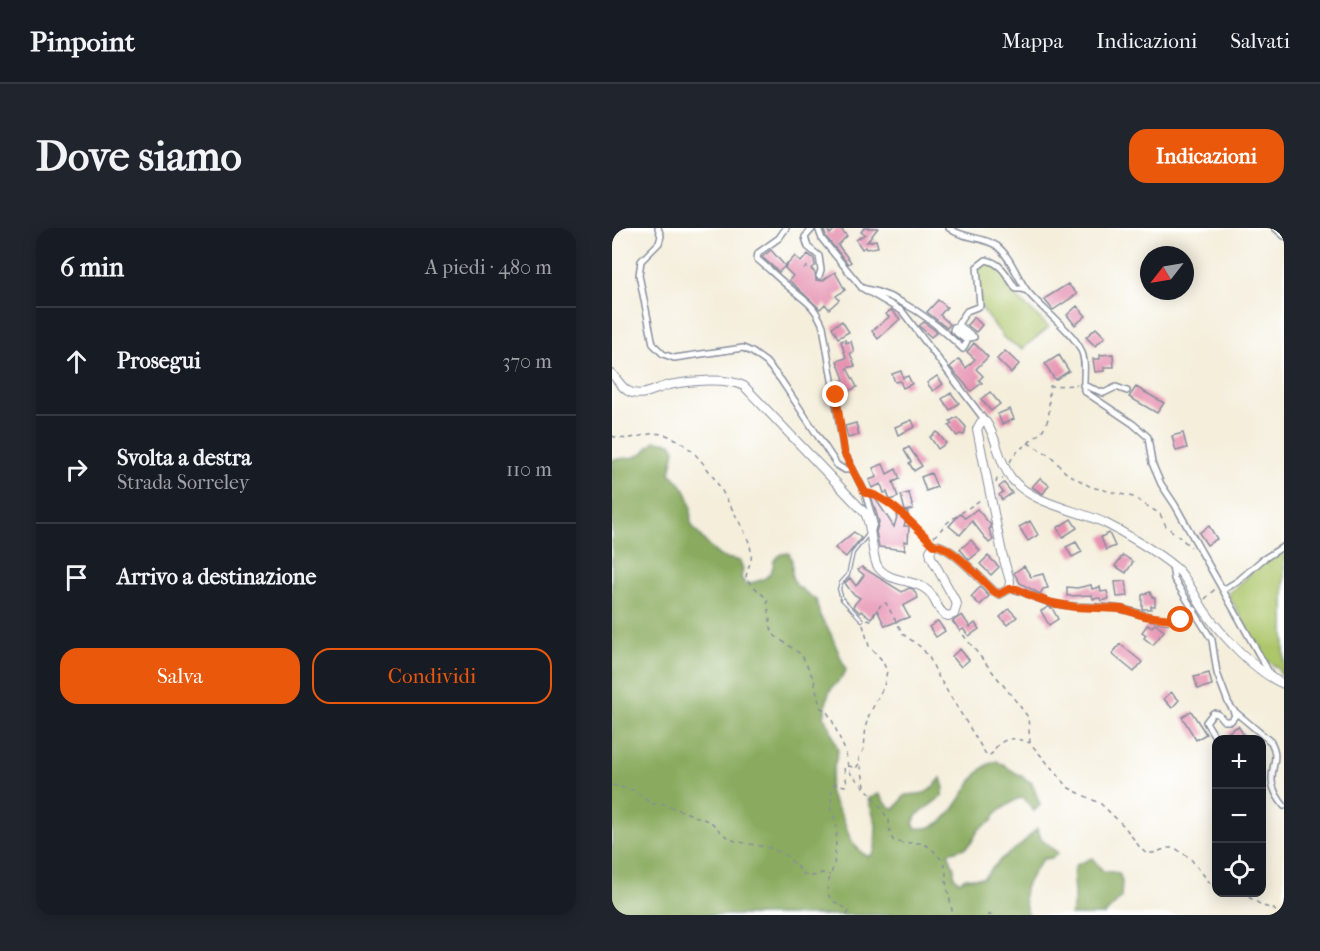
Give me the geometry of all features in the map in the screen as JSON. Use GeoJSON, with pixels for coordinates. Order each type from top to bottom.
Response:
{"type":"FeatureCollection","features":[{"type":"Feature","properties":{"kind":"street"},"geometry":{"type":"LineString","coordinates":[[658,228],[661,236],[659,243],[641,261],[639,275],[653,344],[663,354],[674,358],[743,348],[752,352],[766,362],[782,380],[837,465],[845,471],[851,469]]}},
{"type":"Feature","properties":{"kind":"street"},"geometry":{"type":"LineString","coordinates":[[786,228],[779,238],[758,253],[757,259],[791,289],[805,298],[823,326],[844,452],[865,493],[874,523],[872,530]]}},
{"type":"Feature","properties":{"kind":"street"},"geometry":{"type":"LineString","coordinates":[[819,276],[821,270],[819,256],[808,247],[805,237],[816,228],[822,240],[862,288],[902,311],[990,427],[999,457],[1011,478],[1026,492],[1121,531],[1178,570],[1212,640],[1217,673],[1228,702],[1233,710],[1271,742],[1276,749],[1271,783],[1276,796],[1284,806]]}},
{"type":"Feature","properties":{"kind":"street"},"geometry":{"type":"LineString","coordinates":[[950,228],[956,233],[996,246],[1005,255],[1027,291],[1081,349],[1084,365],[1084,391],[1133,424],[1148,437],[1152,464],[1161,484],[1274,680]]}},
{"type":"Feature","properties":{"kind":"street"},"geometry":{"type":"LineString","coordinates":[[1275,228],[1284,236]]}},
{"type":"Feature","properties":{"kind":"street"},"geometry":{"type":"LineString","coordinates":[[862,288],[881,292],[906,303],[963,349],[967,341],[953,330],[954,327],[971,339],[974,338],[958,324],[967,311],[980,306],[977,267],[986,260],[993,261],[1001,267],[1016,289],[1021,288],[1027,291]]}},
{"type":"Feature","properties":{"kind":"street"},"geometry":{"type":"LineString","coordinates":[[612,374],[629,392],[641,394],[682,384],[723,381],[735,382],[744,386],[865,513],[872,530],[876,562],[880,570],[893,578],[926,589],[941,612],[948,616],[954,614],[957,604],[931,557],[930,551],[934,545],[941,545],[994,592],[1000,594],[1009,589],[1017,589],[1052,603],[1075,607],[1122,609],[1162,619],[1181,620],[1189,617],[1197,607]]}},
{"type":"Feature","properties":{"kind":"street"},"geometry":{"type":"LineString","coordinates":[[1083,385],[1104,393],[1116,387],[1127,391]]}},
{"type":"Feature","properties":{"kind":"street"},"geometry":{"type":"LineString","coordinates":[[986,422],[981,422],[977,429],[1010,581],[1009,589]]}},
{"type":"Feature","properties":{"kind":"street"},"geometry":{"type":"LineString","coordinates":[[1221,588],[1238,581],[1262,560],[1284,546]]}},
{"type":"Feature","properties":{"kind":"street"},"geometry":{"type":"LineString","coordinates":[[1197,607],[1252,663],[1274,680],[1284,684]]}},
{"type":"Feature","properties":{"kind":"street"},"geometry":{"type":"LineString","coordinates":[[1213,735],[1206,722],[1209,716],[1214,713],[1224,721],[1232,721],[1233,710]]}},
{"type":"Feature","properties":{"kind":"lane"},"geometry":{"type":"LineString","coordinates":[[862,620],[840,595],[839,589],[848,575],[853,553],[872,530]]}},
{"type":"Feature","properties":{"kind":"path"},"geometry":{"type":"LineString","coordinates":[[804,269],[808,266],[819,276]]}},
{"type":"Feature","properties":{"kind":"path"},"geometry":{"type":"LineString","coordinates":[[934,545],[934,536],[948,522],[982,500],[995,486],[997,479],[1004,478],[1012,458],[1046,425],[1049,417],[1050,386],[1083,385]]}},
{"type":"Feature","properties":{"kind":"path"},"geometry":{"type":"LineString","coordinates":[[612,436],[622,440],[664,434],[693,454],[718,483],[743,529],[751,550],[752,559],[747,579],[767,599],[771,628],[775,636],[797,651],[808,667],[814,680],[820,707],[832,720],[846,753],[851,774],[865,788],[889,820],[890,835],[893,840],[901,843],[921,843],[938,854],[946,870],[946,882],[953,915]]}},
{"type":"Feature","properties":{"kind":"path"},"geometry":{"type":"LineString","coordinates":[[1028,442],[1051,456],[1065,472],[1091,487],[1133,496],[1160,514],[1166,526],[1192,547]]}},
{"type":"Feature","properties":{"kind":"path"},"geometry":{"type":"LineString","coordinates":[[865,493],[870,493],[888,503],[934,545]]}},
{"type":"Feature","properties":{"kind":"path"},"geometry":{"type":"LineString","coordinates":[[1197,607],[1221,588]]}},
{"type":"Feature","properties":{"kind":"path"},"geometry":{"type":"LineString","coordinates":[[865,788],[859,758],[864,749],[866,725],[884,686],[887,671],[882,660],[866,641],[862,620],[865,618],[871,620],[882,603],[886,603],[897,627],[922,648],[930,659],[987,756],[992,754],[1002,742],[1009,739],[1020,739],[1030,743],[1069,788],[1101,804],[1124,826],[1146,853],[1175,848],[1190,858],[1210,884],[1212,883]]}},
{"type":"Feature","properties":{"kind":"path"},"geometry":{"type":"LineString","coordinates":[[948,616],[1028,717],[1030,743]]}},
{"type":"Feature","properties":{"kind":"path"},"geometry":{"type":"LineString","coordinates":[[847,915],[849,912],[844,907],[836,905],[827,893],[835,857],[837,825],[831,810],[832,786],[847,784],[844,768],[855,768],[859,764]]}},
{"type":"Feature","properties":{"kind":"path"},"geometry":{"type":"LineString","coordinates":[[612,784],[633,790],[652,804],[663,804],[711,822],[735,842],[770,848],[779,852],[788,857],[805,875],[813,876],[822,873],[830,875]]}},
{"type":"Feature","properties":{"kind":"path"},"geometry":{"type":"LineString","coordinates":[[1249,897],[1263,906],[1274,909],[1278,915]]}},
{"type":"Feature","properties":{"kind":"green space"},"geometry":{"type":"Polygon","coordinates":[[[986,260],[1001,267],[1011,292],[1049,327],[1022,349],[1004,338],[980,306],[977,267],[986,260]]]}},
{"type":"Feature","properties":{"kind":"green space"},"geometry":{"type":"Polygon","coordinates":[[[655,441],[671,443],[675,450],[670,473],[687,493],[692,526],[719,555],[740,561],[743,569],[741,578],[746,584],[766,578],[774,560],[781,554],[789,553],[792,561],[792,577],[796,585],[816,600],[820,616],[830,632],[846,670],[829,694],[824,717],[838,751],[829,787],[830,794],[843,818],[851,841],[869,857],[875,851],[876,824],[868,799],[879,794],[888,806],[895,809],[905,795],[926,792],[941,778],[944,788],[942,796],[916,816],[913,824],[916,828],[930,827],[942,821],[952,811],[976,775],[986,766],[997,761],[1032,783],[1040,805],[1034,811],[1024,798],[1017,799],[996,813],[992,821],[979,829],[971,843],[965,848],[948,853],[954,868],[954,876],[959,882],[966,878],[983,878],[1037,828],[1042,840],[1058,853],[1052,858],[1043,859],[1026,885],[1024,899],[1029,915],[612,915],[612,460],[635,457],[643,453],[655,441]]]}},
{"type":"Feature","properties":{"kind":"green space"},"geometry":{"type":"Polygon","coordinates":[[[1284,547],[1284,681],[1277,667],[1264,659],[1228,594],[1262,561],[1284,547]]]}},
{"type":"Feature","properties":{"kind":"green space"},"geometry":{"type":"Polygon","coordinates":[[[1092,858],[1103,871],[1119,873],[1122,881],[1121,898],[1104,915],[1070,915],[1074,903],[1073,877],[1076,865],[1092,858]]]}},
{"type":"Feature","properties":{"kind":"building"},"geometry":{"type":"Polygon","coordinates":[[[836,228],[840,228],[847,236],[838,245],[851,262],[848,264],[826,237],[824,231],[827,229],[830,234],[836,228]]]}},
{"type":"Feature","properties":{"kind":"building"},"geometry":{"type":"Polygon","coordinates":[[[864,228],[878,228],[867,242],[876,240],[878,247],[862,249],[856,240],[865,234],[861,232],[864,228]]]}},
{"type":"Feature","properties":{"kind":"building"},"geometry":{"type":"Polygon","coordinates":[[[771,250],[785,266],[779,272],[762,257],[771,250]]]}},
{"type":"Feature","properties":{"kind":"building"},"geometry":{"type":"Polygon","coordinates":[[[808,254],[814,259],[815,266],[811,269],[815,273],[816,280],[822,281],[835,272],[845,290],[836,296],[839,300],[829,309],[825,304],[820,309],[789,280],[793,276],[785,268],[787,263],[795,256],[801,262],[808,254]]]}},
{"type":"Feature","properties":{"kind":"building"},"geometry":{"type":"Polygon","coordinates":[[[1068,284],[1077,294],[1053,310],[1044,299],[1068,284]]]}},
{"type":"Feature","properties":{"kind":"building"},"geometry":{"type":"Polygon","coordinates":[[[938,300],[947,307],[940,315],[950,324],[947,328],[927,312],[938,300]]]}},
{"type":"Feature","properties":{"kind":"building"},"geometry":{"type":"Polygon","coordinates":[[[1077,306],[1086,316],[1075,325],[1067,315],[1077,306]]]}},
{"type":"Feature","properties":{"kind":"building"},"geometry":{"type":"Polygon","coordinates":[[[891,310],[900,319],[878,339],[872,331],[889,317],[886,314],[891,310]]]}},
{"type":"Feature","properties":{"kind":"building"},"geometry":{"type":"Polygon","coordinates":[[[974,317],[982,325],[976,332],[967,325],[974,317]]]}},
{"type":"Feature","properties":{"kind":"building"},"geometry":{"type":"Polygon","coordinates":[[[842,321],[849,332],[838,338],[832,327],[842,321]]]}},
{"type":"Feature","properties":{"kind":"building"},"geometry":{"type":"Polygon","coordinates":[[[924,322],[937,332],[931,337],[919,326],[924,322]]]}},
{"type":"Feature","properties":{"kind":"building"},"geometry":{"type":"Polygon","coordinates":[[[1096,328],[1105,337],[1095,346],[1086,337],[1096,328]]]}},
{"type":"Feature","properties":{"kind":"building"},"geometry":{"type":"Polygon","coordinates":[[[845,340],[846,343],[851,341],[854,352],[850,353],[855,366],[847,368],[857,387],[845,393],[839,382],[844,379],[837,361],[846,358],[841,341],[845,340]]]}},
{"type":"Feature","properties":{"kind":"building"},"geometry":{"type":"Polygon","coordinates":[[[974,343],[988,357],[976,369],[983,376],[979,380],[982,383],[971,391],[950,367],[959,359],[966,368],[975,359],[967,352],[974,343]]]}},
{"type":"Feature","properties":{"kind":"building"},"geometry":{"type":"Polygon","coordinates":[[[1005,351],[1019,364],[1011,373],[997,359],[1005,351]]]}},
{"type":"Feature","properties":{"kind":"building"},"geometry":{"type":"Polygon","coordinates":[[[1113,354],[1114,367],[1104,367],[1104,371],[1095,372],[1093,359],[1100,359],[1100,355],[1113,354]]]}},
{"type":"Feature","properties":{"kind":"building"},"geometry":{"type":"Polygon","coordinates":[[[1059,355],[1069,371],[1055,380],[1045,364],[1059,355]]]}},
{"type":"Feature","properties":{"kind":"building"},"geometry":{"type":"Polygon","coordinates":[[[901,371],[903,378],[908,376],[912,384],[903,388],[900,381],[895,382],[892,374],[901,371]]]}},
{"type":"Feature","properties":{"kind":"building"},"geometry":{"type":"Polygon","coordinates":[[[937,376],[943,384],[933,391],[927,383],[937,376]]]}},
{"type":"Feature","properties":{"kind":"building"},"geometry":{"type":"Polygon","coordinates":[[[1136,387],[1164,403],[1157,413],[1129,397],[1136,387]]]}},
{"type":"Feature","properties":{"kind":"building"},"geometry":{"type":"Polygon","coordinates":[[[990,392],[1000,404],[991,411],[981,399],[990,392]]]}},
{"type":"Feature","properties":{"kind":"building"},"geometry":{"type":"Polygon","coordinates":[[[951,393],[959,403],[950,410],[942,399],[951,393]]]}},
{"type":"Feature","properties":{"kind":"building"},"geometry":{"type":"Polygon","coordinates":[[[1010,409],[1014,419],[1002,424],[998,414],[1010,409]]]}},
{"type":"Feature","properties":{"kind":"building"},"geometry":{"type":"Polygon","coordinates":[[[957,417],[966,427],[964,435],[957,436],[949,426],[952,424],[950,421],[957,417]]]}},
{"type":"Feature","properties":{"kind":"building"},"geometry":{"type":"Polygon","coordinates":[[[912,420],[915,427],[898,435],[895,427],[912,420]]]}},
{"type":"Feature","properties":{"kind":"building"},"geometry":{"type":"Polygon","coordinates":[[[856,423],[859,435],[848,438],[845,426],[856,423]]]}},
{"type":"Feature","properties":{"kind":"building"},"geometry":{"type":"Polygon","coordinates":[[[937,432],[946,443],[938,449],[930,437],[937,432]]]}},
{"type":"Feature","properties":{"kind":"building"},"geometry":{"type":"Polygon","coordinates":[[[1183,433],[1187,448],[1176,451],[1172,436],[1183,433]]]}},
{"type":"Feature","properties":{"kind":"building"},"geometry":{"type":"Polygon","coordinates":[[[909,447],[922,466],[914,471],[904,450],[909,447]]]}},
{"type":"Feature","properties":{"kind":"building"},"geometry":{"type":"Polygon","coordinates":[[[883,464],[887,474],[896,469],[900,479],[893,482],[898,497],[890,500],[881,484],[872,488],[869,480],[877,477],[873,468],[883,464]]]}},
{"type":"Feature","properties":{"kind":"building"},"geometry":{"type":"Polygon","coordinates":[[[931,473],[937,487],[926,491],[921,477],[931,473]]]}},
{"type":"Feature","properties":{"kind":"building"},"geometry":{"type":"Polygon","coordinates":[[[1040,478],[1049,485],[1043,494],[1032,487],[1040,478]]]}},
{"type":"Feature","properties":{"kind":"building"},"geometry":{"type":"Polygon","coordinates":[[[1004,483],[1012,493],[1002,500],[999,495],[1003,492],[999,487],[1004,483]]]}},
{"type":"Feature","properties":{"kind":"building"},"geometry":{"type":"Polygon","coordinates":[[[909,493],[913,509],[905,511],[901,495],[909,493]]]}},
{"type":"Feature","properties":{"kind":"building"},"geometry":{"type":"Polygon","coordinates":[[[873,495],[894,527],[899,510],[908,512],[904,526],[909,526],[908,542],[904,541],[905,550],[879,547],[876,532],[879,522],[871,496],[873,495]]]}},
{"type":"Feature","properties":{"kind":"building"},"geometry":{"type":"Polygon","coordinates":[[[977,509],[990,524],[989,529],[993,540],[989,543],[972,521],[960,535],[949,526],[960,514],[965,518],[977,509]]]}},
{"type":"Feature","properties":{"kind":"building"},"geometry":{"type":"Polygon","coordinates":[[[1071,519],[1077,528],[1063,537],[1057,528],[1071,519]]]}},
{"type":"Feature","properties":{"kind":"building"},"geometry":{"type":"Polygon","coordinates":[[[1030,521],[1038,535],[1028,541],[1019,527],[1030,521]]]}},
{"type":"Feature","properties":{"kind":"building"},"geometry":{"type":"Polygon","coordinates":[[[1209,526],[1217,539],[1207,545],[1199,533],[1209,526]]]}},
{"type":"Feature","properties":{"kind":"building"},"geometry":{"type":"Polygon","coordinates":[[[854,532],[861,538],[846,557],[835,548],[854,532]]]}},
{"type":"Feature","properties":{"kind":"building"},"geometry":{"type":"Polygon","coordinates":[[[1109,533],[1115,546],[1106,550],[1101,537],[1109,533]]]}},
{"type":"Feature","properties":{"kind":"building"},"geometry":{"type":"Polygon","coordinates":[[[971,540],[980,551],[969,560],[960,549],[971,540]]]}},
{"type":"Feature","properties":{"kind":"building"},"geometry":{"type":"Polygon","coordinates":[[[1076,542],[1082,552],[1072,557],[1066,547],[1076,542]]]}},
{"type":"Feature","properties":{"kind":"building"},"geometry":{"type":"Polygon","coordinates":[[[1123,555],[1133,562],[1126,573],[1115,566],[1123,555]]]}},
{"type":"Feature","properties":{"kind":"building"},"geometry":{"type":"Polygon","coordinates":[[[988,556],[999,567],[991,575],[980,564],[988,556]]]}},
{"type":"Feature","properties":{"kind":"building"},"geometry":{"type":"Polygon","coordinates":[[[1024,566],[1031,577],[1043,574],[1048,588],[1043,589],[1040,594],[1020,583],[1014,573],[1024,566]]]}},
{"type":"Feature","properties":{"kind":"building"},"geometry":{"type":"Polygon","coordinates":[[[862,567],[902,592],[909,588],[913,589],[918,598],[903,606],[909,617],[885,626],[877,610],[871,618],[861,611],[860,613],[853,606],[860,598],[852,593],[845,583],[850,578],[856,586],[864,575],[858,570],[862,567]]]}},
{"type":"Feature","properties":{"kind":"building"},"geometry":{"type":"Polygon","coordinates":[[[1126,581],[1128,596],[1117,597],[1115,582],[1126,581]]]}},
{"type":"Feature","properties":{"kind":"building"},"geometry":{"type":"Polygon","coordinates":[[[1091,585],[1092,589],[1100,587],[1101,592],[1107,591],[1109,599],[1101,601],[1100,598],[1093,599],[1092,595],[1067,596],[1067,587],[1077,588],[1091,585]]]}},
{"type":"Feature","properties":{"kind":"building"},"geometry":{"type":"Polygon","coordinates":[[[980,587],[989,596],[980,605],[971,597],[980,587]]]}},
{"type":"Feature","properties":{"kind":"building"},"geometry":{"type":"Polygon","coordinates":[[[1150,592],[1155,598],[1155,606],[1151,606],[1151,609],[1142,609],[1142,595],[1150,592]]]}},
{"type":"Feature","properties":{"kind":"building"},"geometry":{"type":"Polygon","coordinates":[[[1048,607],[1052,608],[1058,619],[1049,625],[1041,611],[1048,607]]]}},
{"type":"Feature","properties":{"kind":"building"},"geometry":{"type":"Polygon","coordinates":[[[1009,609],[1017,617],[1007,625],[1000,617],[1009,609]]]}},
{"type":"Feature","properties":{"kind":"building"},"geometry":{"type":"Polygon","coordinates":[[[962,615],[970,627],[975,623],[979,629],[969,636],[963,629],[960,631],[953,621],[962,615]]]}},
{"type":"Feature","properties":{"kind":"building"},"geometry":{"type":"Polygon","coordinates":[[[938,621],[945,631],[936,637],[929,627],[938,621]]]}},
{"type":"Feature","properties":{"kind":"building"},"geometry":{"type":"Polygon","coordinates":[[[1148,624],[1152,627],[1155,624],[1164,631],[1153,645],[1144,638],[1146,635],[1142,632],[1148,624]]]}},
{"type":"Feature","properties":{"kind":"building"},"geometry":{"type":"Polygon","coordinates":[[[1120,644],[1142,662],[1134,672],[1112,654],[1120,644]]]}},
{"type":"Feature","properties":{"kind":"building"},"geometry":{"type":"Polygon","coordinates":[[[960,649],[969,660],[961,667],[952,656],[960,649]]]}},
{"type":"Feature","properties":{"kind":"building"},"geometry":{"type":"Polygon","coordinates":[[[1209,673],[1212,685],[1198,689],[1194,677],[1209,673]]]}},
{"type":"Feature","properties":{"kind":"building"},"geometry":{"type":"Polygon","coordinates":[[[1171,692],[1179,700],[1172,708],[1164,699],[1171,692]]]}},
{"type":"Feature","properties":{"kind":"building"},"geometry":{"type":"Polygon","coordinates":[[[1191,711],[1206,734],[1196,740],[1182,717],[1191,711]]]}},
{"type":"Feature","properties":{"kind":"building"},"geometry":{"type":"Polygon","coordinates":[[[1238,726],[1244,735],[1228,735],[1227,733],[1238,726]]]}},
{"type":"Feature","properties":{"kind":"route"},"geometry":{"type":"LineString","coordinates":[[836,395],[844,452],[865,493],[870,493],[888,503],[934,545],[941,545],[950,552],[994,592],[1000,594],[1009,589],[1017,589],[1052,603],[1075,607],[1122,609],[1144,616],[1181,620]]}}]}
